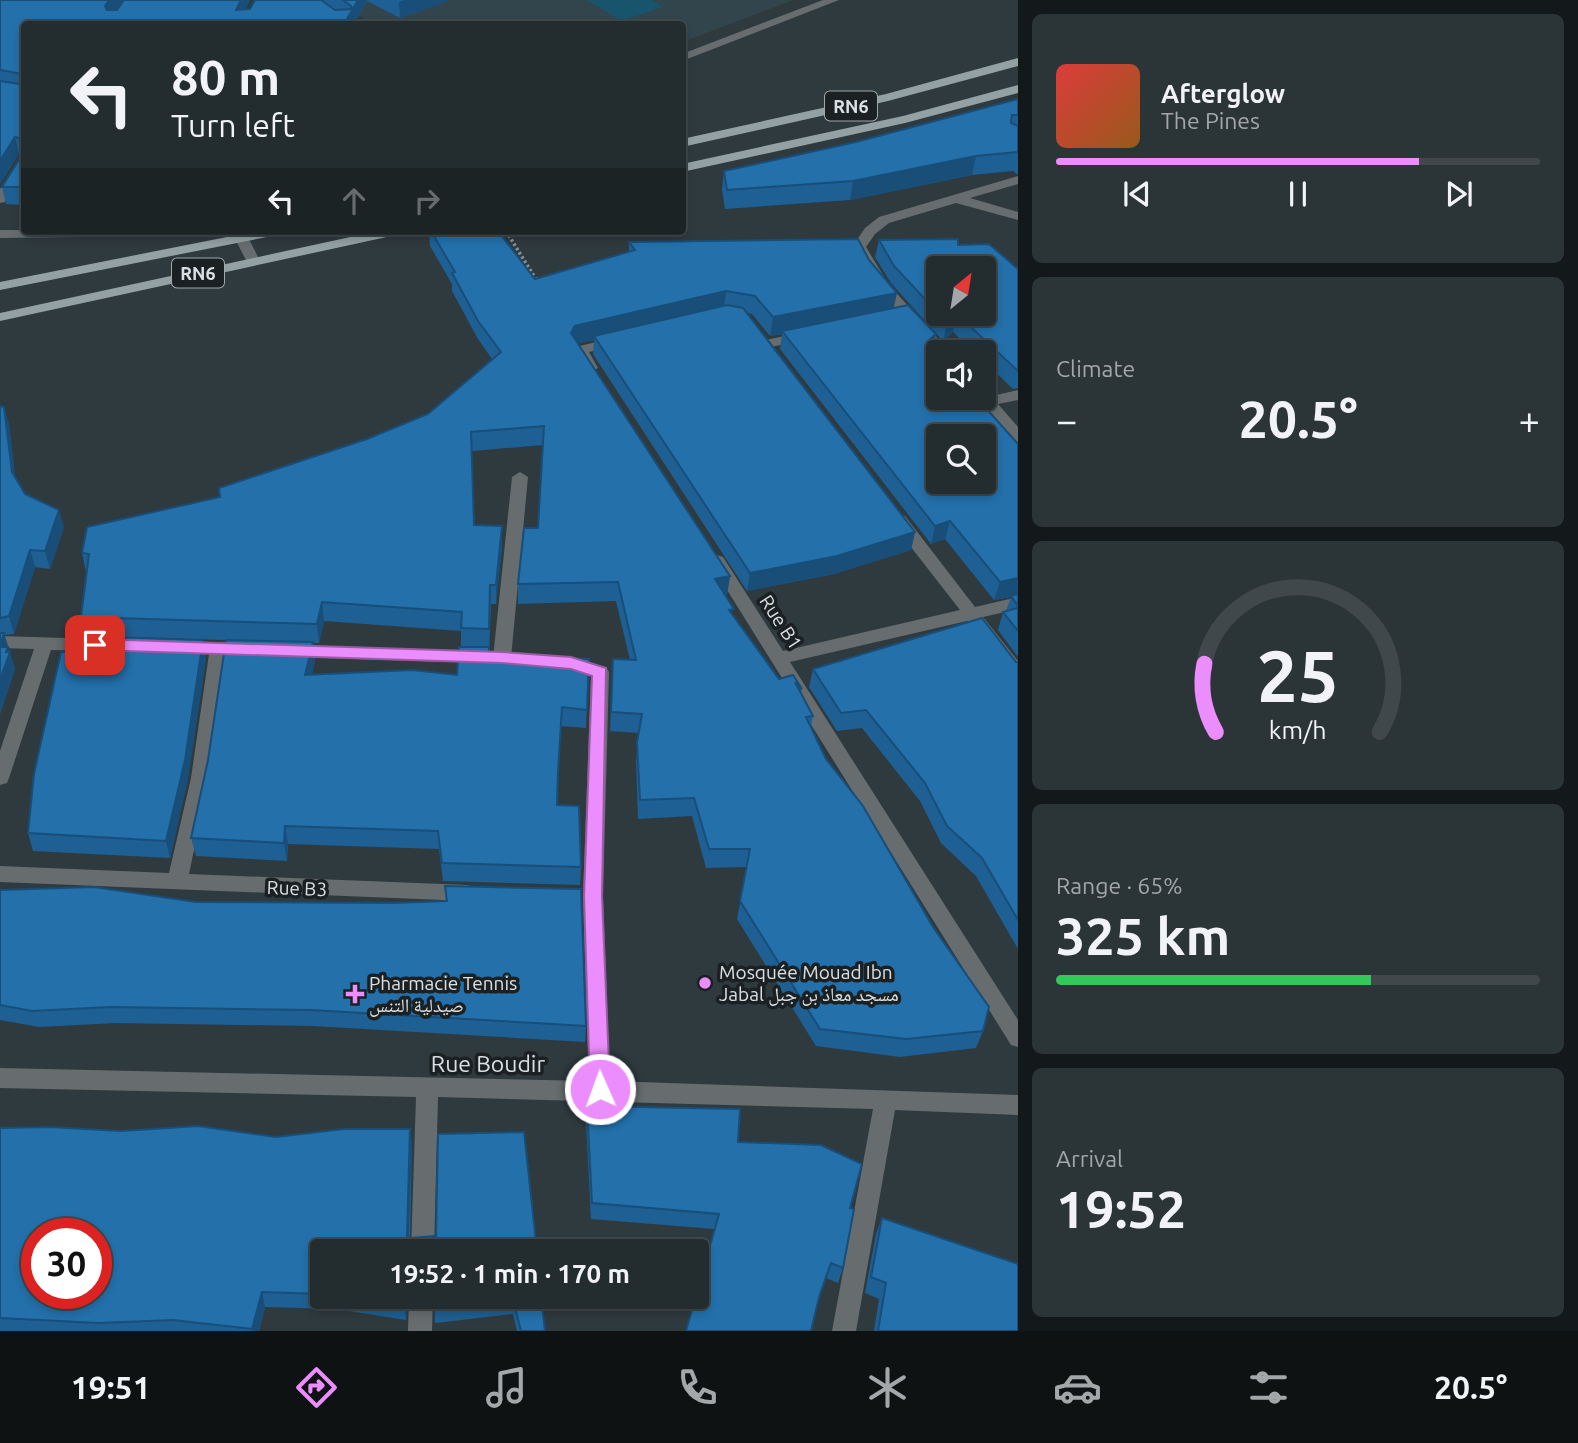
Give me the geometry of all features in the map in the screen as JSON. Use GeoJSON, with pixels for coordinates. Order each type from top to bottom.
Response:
{"type":"FeatureCollection","features":[{"type":"Feature","properties":{"kind":"main road","name":"RN6"},"geometry":{"type":"LineString","coordinates":[[686,142],[888,97],[1018,62]]}},
{"type":"Feature","properties":{"kind":"main road","name":"RN6"},"geometry":{"type":"LineString","coordinates":[[686,167],[918,116],[1018,89]]}},
{"type":"Feature","properties":{"kind":"main road","name":"RN6"},"geometry":{"type":"LineString","coordinates":[[0,286],[240,235]]}},
{"type":"Feature","properties":{"kind":"main road","name":"RN6"},"geometry":{"type":"LineString","coordinates":[[0,317],[377,235]]}},
{"type":"Feature","properties":{"kind":"street"},"geometry":{"type":"LineString","coordinates":[[686,56],[825,1]]}},
{"type":"Feature","properties":{"kind":"street"},"geometry":{"type":"LineString","coordinates":[[0,199],[21,165]]}},
{"type":"Feature","properties":{"kind":"street"},"geometry":{"type":"LineString","coordinates":[[932,340],[863,259],[859,247],[870,231],[884,220],[961,200],[1018,180]]}},
{"type":"Feature","properties":{"kind":"street"},"geometry":{"type":"LineString","coordinates":[[961,200],[1018,216]]}},
{"type":"Feature","properties":{"kind":"street"},"geometry":{"type":"LineString","coordinates":[[0,234],[21,234]]}},
{"type":"Feature","properties":{"kind":"street"},"geometry":{"type":"LineString","coordinates":[[240,235],[253,261]]}},
{"type":"Feature","properties":{"kind":"street"},"geometry":{"type":"LineString","coordinates":[[884,320],[910,315]]}},
{"type":"Feature","properties":{"kind":"street"},"geometry":{"type":"LineString","coordinates":[[753,328],[781,364]]}},
{"type":"Feature","properties":{"kind":"street"},"geometry":{"type":"LineString","coordinates":[[766,344],[818,333]]}},
{"type":"Feature","properties":{"kind":"street"},"geometry":{"type":"LineString","coordinates":[[602,384],[580,350],[633,338]]}},
{"type":"Feature","properties":{"kind":"street"},"geometry":{"type":"LineString","coordinates":[[996,398],[1018,395]]}},
{"type":"Feature","properties":{"kind":"street"},"geometry":{"type":"LineString","coordinates":[[995,410],[1018,437]]}},
{"type":"Feature","properties":{"kind":"street"},"geometry":{"type":"LineString","coordinates":[[166,647],[509,658],[520,477]]}},
{"type":"Feature","properties":{"kind":"street"},"geometry":{"type":"LineString","coordinates":[[890,508],[1018,674]]}},
{"type":"Feature","properties":{"kind":"street","name":"Rue B1"},"geometry":{"type":"LineString","coordinates":[[705,544],[1018,1038]]}},
{"type":"Feature","properties":{"kind":"street"},"geometry":{"type":"LineString","coordinates":[[779,658],[1018,603]]}},
{"type":"Feature","properties":{"kind":"street"},"geometry":{"type":"LineString","coordinates":[[0,642],[112,645]]}},
{"type":"Feature","properties":{"kind":"street"},"geometry":{"type":"LineString","coordinates":[[0,778],[45,643]]}},
{"type":"Feature","properties":{"kind":"street"},"geometry":{"type":"LineString","coordinates":[[177,883],[200,778],[219,649]]}},
{"type":"Feature","properties":{"kind":"street"},"geometry":{"type":"LineString","coordinates":[[543,661],[571,663],[600,672],[587,896],[600,1089]]}},
{"type":"Feature","properties":{"kind":"street","name":"Rue B3"},"geometry":{"type":"LineString","coordinates":[[0,874],[483,893]]}},
{"type":"Feature","properties":{"kind":"street","name":"Rue Boudir"},"geometry":{"type":"LineString","coordinates":[[0,1079],[428,1090],[600,1089],[1018,1105]]}},
{"type":"Feature","properties":{"kind":"street"},"geometry":{"type":"LineString","coordinates":[[422,1239],[428,1090]]}},
{"type":"Feature","properties":{"kind":"street"},"geometry":{"type":"LineString","coordinates":[[844,1331],[886,1099]]}},
{"type":"Feature","properties":{"kind":"street"},"geometry":{"type":"LineString","coordinates":[[419,1331],[420,1309]]}},
{"type":"Feature","properties":{"kind":"path"},"geometry":{"type":"LineString","coordinates":[[508,235],[539,285]]}},
{"type":"Feature","properties":{"kind":"shaded area"},"geometry":{"type":"Polygon","coordinates":[[[337,0],[793,0],[686,41],[686,21],[368,21],[337,0]]]}},
{"type":"Feature","properties":{"kind":"shaded area"},"geometry":{"type":"Polygon","coordinates":[[[587,0],[652,0],[663,7],[621,21],[587,0]]]}},
{"type":"Feature","properties":{"kind":"building"},"geometry":{"type":"Polygon","coordinates":[[[0,0],[109,0],[105,6],[107,10],[117,10],[124,0],[241,0],[236,10],[250,9],[255,0],[321,0],[335,10],[352,9],[343,0],[358,0],[346,21],[21,21],[21,74],[0,70],[0,0]]]}},
{"type":"Feature","properties":{"kind":"building"},"geometry":{"type":"Polygon","coordinates":[[[21,79],[21,138],[15,137],[0,161],[0,81],[20,84],[21,79]]]}},
{"type":"Feature","properties":{"kind":"building"},"geometry":{"type":"Polygon","coordinates":[[[1018,99],[1018,115],[1012,115],[1011,123],[1018,126],[1018,152],[976,156],[853,181],[727,190],[724,171],[856,142],[1018,99]]]}},
{"type":"Feature","properties":{"kind":"building"},"geometry":{"type":"Polygon","coordinates":[[[21,156],[21,187],[2,187],[21,156]]]}},
{"type":"Feature","properties":{"kind":"building"},"geometry":{"type":"Polygon","coordinates":[[[433,235],[501,235],[535,279],[635,250],[629,242],[858,239],[869,260],[897,293],[773,317],[755,296],[726,291],[575,326],[571,333],[730,576],[715,579],[734,609],[729,610],[779,679],[793,675],[802,689],[795,682],[813,716],[806,717],[826,759],[863,806],[933,927],[989,1007],[983,1031],[906,1039],[820,1029],[740,901],[750,849],[709,849],[694,798],[640,800],[637,742],[642,714],[611,712],[613,659],[636,660],[618,582],[518,584],[524,528],[538,528],[544,426],[471,432],[474,525],[502,526],[496,585],[490,585],[489,629],[461,628],[462,612],[322,602],[317,624],[81,617],[89,554],[82,553],[87,527],[220,497],[219,488],[367,439],[428,414],[501,352],[478,321],[452,273],[455,272],[433,235]]]}},
{"type":"Feature","properties":{"kind":"building"},"geometry":{"type":"Polygon","coordinates":[[[958,239],[958,245],[989,244],[1018,269],[1018,371],[996,350],[996,340],[985,340],[970,326],[996,326],[996,256],[926,256],[926,300],[894,266],[879,240],[958,239]]]}},
{"type":"Feature","properties":{"kind":"building"},"geometry":{"type":"Polygon","coordinates":[[[727,305],[743,308],[915,532],[837,556],[750,573],[594,336],[727,305]]]}},
{"type":"Feature","properties":{"kind":"building"},"geometry":{"type":"Polygon","coordinates":[[[908,305],[936,334],[926,340],[926,410],[988,410],[1018,444],[1018,578],[1000,582],[950,521],[935,526],[782,331],[908,305]]]}},
{"type":"Feature","properties":{"kind":"building"},"geometry":{"type":"Polygon","coordinates":[[[0,406],[4,407],[12,472],[25,494],[59,510],[45,551],[30,550],[9,616],[0,618],[0,406]]]}},
{"type":"Feature","properties":{"kind":"building"},"geometry":{"type":"Polygon","coordinates":[[[1018,594],[1018,606],[1011,596],[1018,594]]]}},
{"type":"Feature","properties":{"kind":"building"},"geometry":{"type":"Polygon","coordinates":[[[1018,608],[1018,631],[1003,612],[1018,608]]]}},
{"type":"Feature","properties":{"kind":"building"},"geometry":{"type":"Polygon","coordinates":[[[982,618],[1018,662],[1018,920],[982,858],[947,826],[925,783],[866,710],[841,713],[813,669],[982,618]]]}},
{"type":"Feature","properties":{"kind":"building"},"geometry":{"type":"Polygon","coordinates":[[[79,636],[203,640],[185,760],[166,841],[28,833],[34,774],[61,652],[77,652],[79,636]]]}},
{"type":"Feature","properties":{"kind":"building"},"geometry":{"type":"Polygon","coordinates":[[[226,640],[313,642],[305,675],[412,670],[457,675],[459,647],[489,647],[489,656],[589,659],[587,710],[562,707],[558,772],[557,805],[579,806],[581,867],[442,863],[438,831],[285,826],[284,843],[191,838],[208,760],[226,640]]]}},
{"type":"Feature","properties":{"kind":"building"},"geometry":{"type":"Polygon","coordinates":[[[0,647],[8,647],[6,652],[10,652],[0,680],[0,647]]]}},
{"type":"Feature","properties":{"kind":"building"},"geometry":{"type":"Polygon","coordinates":[[[445,886],[581,889],[586,1026],[311,1010],[110,1007],[32,1011],[0,1005],[0,890],[94,887],[196,902],[394,903],[447,901],[445,886]]]}},
{"type":"Feature","properties":{"kind":"building"},"geometry":{"type":"Polygon","coordinates":[[[587,1106],[740,1109],[738,1142],[821,1145],[862,1164],[850,1208],[854,1209],[843,1268],[831,1263],[811,1331],[686,1331],[692,1309],[709,1309],[709,1249],[719,1214],[592,1203],[587,1106]]]}},
{"type":"Feature","properties":{"kind":"building"},"geometry":{"type":"Polygon","coordinates":[[[198,1126],[276,1137],[344,1129],[410,1129],[407,1236],[410,1238],[436,1236],[438,1134],[524,1132],[536,1239],[310,1239],[310,1294],[262,1292],[252,1329],[173,1320],[98,1323],[0,1318],[0,1128],[49,1127],[121,1131],[198,1126]]]}},
{"type":"Feature","properties":{"kind":"building"},"geometry":{"type":"Polygon","coordinates":[[[882,1218],[1018,1264],[1018,1331],[878,1331],[886,1283],[871,1277],[882,1218]]]}},
{"type":"Feature","properties":{"kind":"building"},"geometry":{"type":"Polygon","coordinates":[[[516,1309],[542,1309],[545,1331],[521,1331],[516,1309]]]}},
{"type":"Feature","properties":{"kind":"place","name":"Mosquée Mouad Ibn Jabal مسجد معاذ بن جبل"},"geometry":{"type":"Point","coordinates":[705,983]}},
{"type":"Feature","properties":{"kind":"place","name":"Pharmacie Tennis صيدلية التنس"},"geometry":{"type":"Point","coordinates":[355,994]}},
{"type":"Feature","properties":{"kind":"route"},"geometry":{"type":"LineString","coordinates":[[95,645],[502,658],[571,663],[600,672],[593,896],[600,1089]]}}]}
